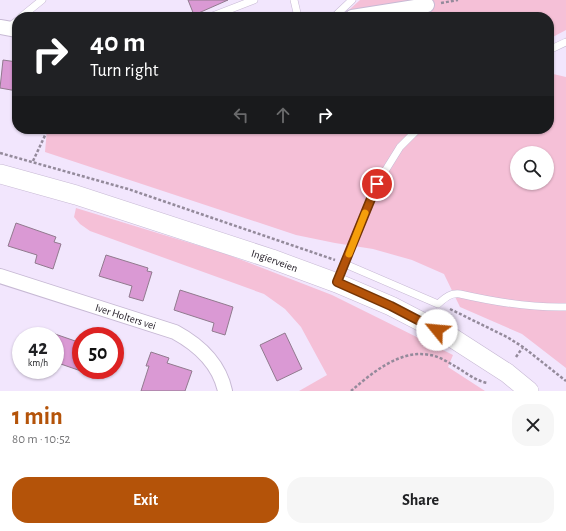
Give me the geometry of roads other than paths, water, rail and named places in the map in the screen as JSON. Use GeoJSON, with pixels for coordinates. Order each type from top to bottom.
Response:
{"type":"FeatureCollection","features":[{"type":"Feature","properties":{"kind":"main road","name":"Ingierveien"},"geometry":{"type":"LineString","coordinates":[[0,174],[76,195],[272,259],[337,282],[391,306],[451,337],[507,373],[529,391]]}},
{"type":"Feature","properties":{"kind":"street"},"geometry":{"type":"LineString","coordinates":[[383,12],[426,5]]}},
{"type":"Feature","properties":{"kind":"street","name":"Iver Holters vei"},"geometry":{"type":"LineString","coordinates":[[0,276],[175,332],[189,339],[209,357],[216,368],[225,391]]}},
{"type":"Feature","properties":{"kind":"lane"},"geometry":{"type":"LineString","coordinates":[[27,12],[42,0]]}},
{"type":"Feature","properties":{"kind":"lane"},"geometry":{"type":"LineString","coordinates":[[223,12],[254,0]]}},
{"type":"Feature","properties":{"kind":"lane"},"geometry":{"type":"LineString","coordinates":[[294,0],[297,12]]}},
{"type":"Feature","properties":{"kind":"lane"},"geometry":{"type":"LineString","coordinates":[[339,12],[352,0]]}},
{"type":"Feature","properties":{"kind":"lane"},"geometry":{"type":"LineString","coordinates":[[554,48],[566,42]]}},
{"type":"Feature","properties":{"kind":"lane"},"geometry":{"type":"LineString","coordinates":[[337,282],[377,184],[400,147],[413,134]]}},
{"type":"Feature","properties":{"kind":"lane"},"geometry":{"type":"LineString","coordinates":[[345,264],[438,304],[446,297],[453,294],[519,305],[566,307]]}}]}
